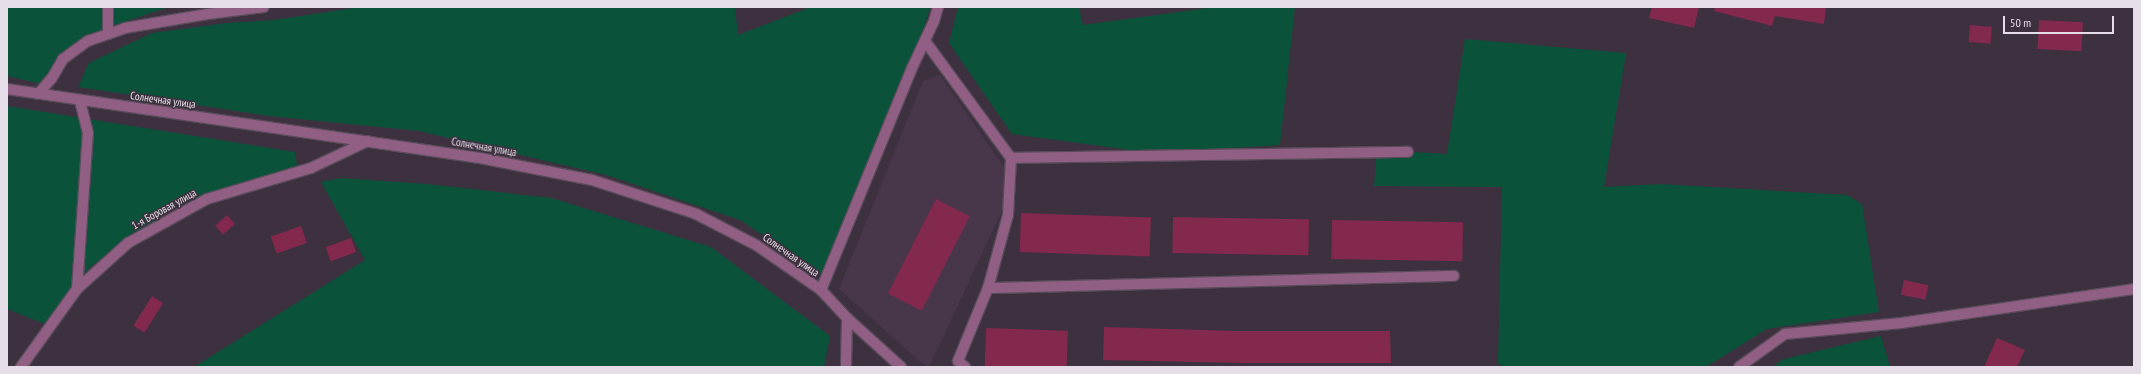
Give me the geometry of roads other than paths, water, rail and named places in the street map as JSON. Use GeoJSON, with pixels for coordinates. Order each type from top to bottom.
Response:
{"type":"FeatureCollection","features":[{"type":"Feature","properties":{"kind":"street"},"geometry":{"type":"LineString","coordinates":[[108,7],[108,34]]}},
{"type":"Feature","properties":{"kind":"street"},"geometry":{"type":"LineString","coordinates":[[38,94],[52,78],[63,59],[88,41],[125,28],[195,12],[264,7]]}},
{"type":"Feature","properties":{"kind":"street"},"geometry":{"type":"LineString","coordinates":[[821,290],[912,68],[934,21],[938,7]]}},
{"type":"Feature","properties":{"kind":"street"},"geometry":{"type":"LineString","coordinates":[[925,41],[1011,158],[1008,215],[988,288],[958,361],[965,367]]}},
{"type":"Feature","properties":{"kind":"street","name":"Солнечная улица"},"geometry":{"type":"LineString","coordinates":[[7,89],[485,159],[592,180],[696,214],[756,245],[821,290],[847,318],[901,367]]}},
{"type":"Feature","properties":{"kind":"street"},"geometry":{"type":"LineString","coordinates":[[77,289],[88,133],[80,100]]}},
{"type":"Feature","properties":{"kind":"street","name":"1-я Боровая улица"},"geometry":{"type":"LineString","coordinates":[[21,367],[77,289],[128,243],[207,199],[311,168],[368,141]]}},
{"type":"Feature","properties":{"kind":"street"},"geometry":{"type":"LineString","coordinates":[[1011,158],[1408,152]]}},
{"type":"Feature","properties":{"kind":"street"},"geometry":{"type":"LineString","coordinates":[[988,288],[1454,276]]}},
{"type":"Feature","properties":{"kind":"street"},"geometry":{"type":"LineString","coordinates":[[1739,367],[1785,334],[1901,323],[2134,289]]}},
{"type":"Feature","properties":{"kind":"street"},"geometry":{"type":"LineString","coordinates":[[846,367],[847,318]]}}]}
